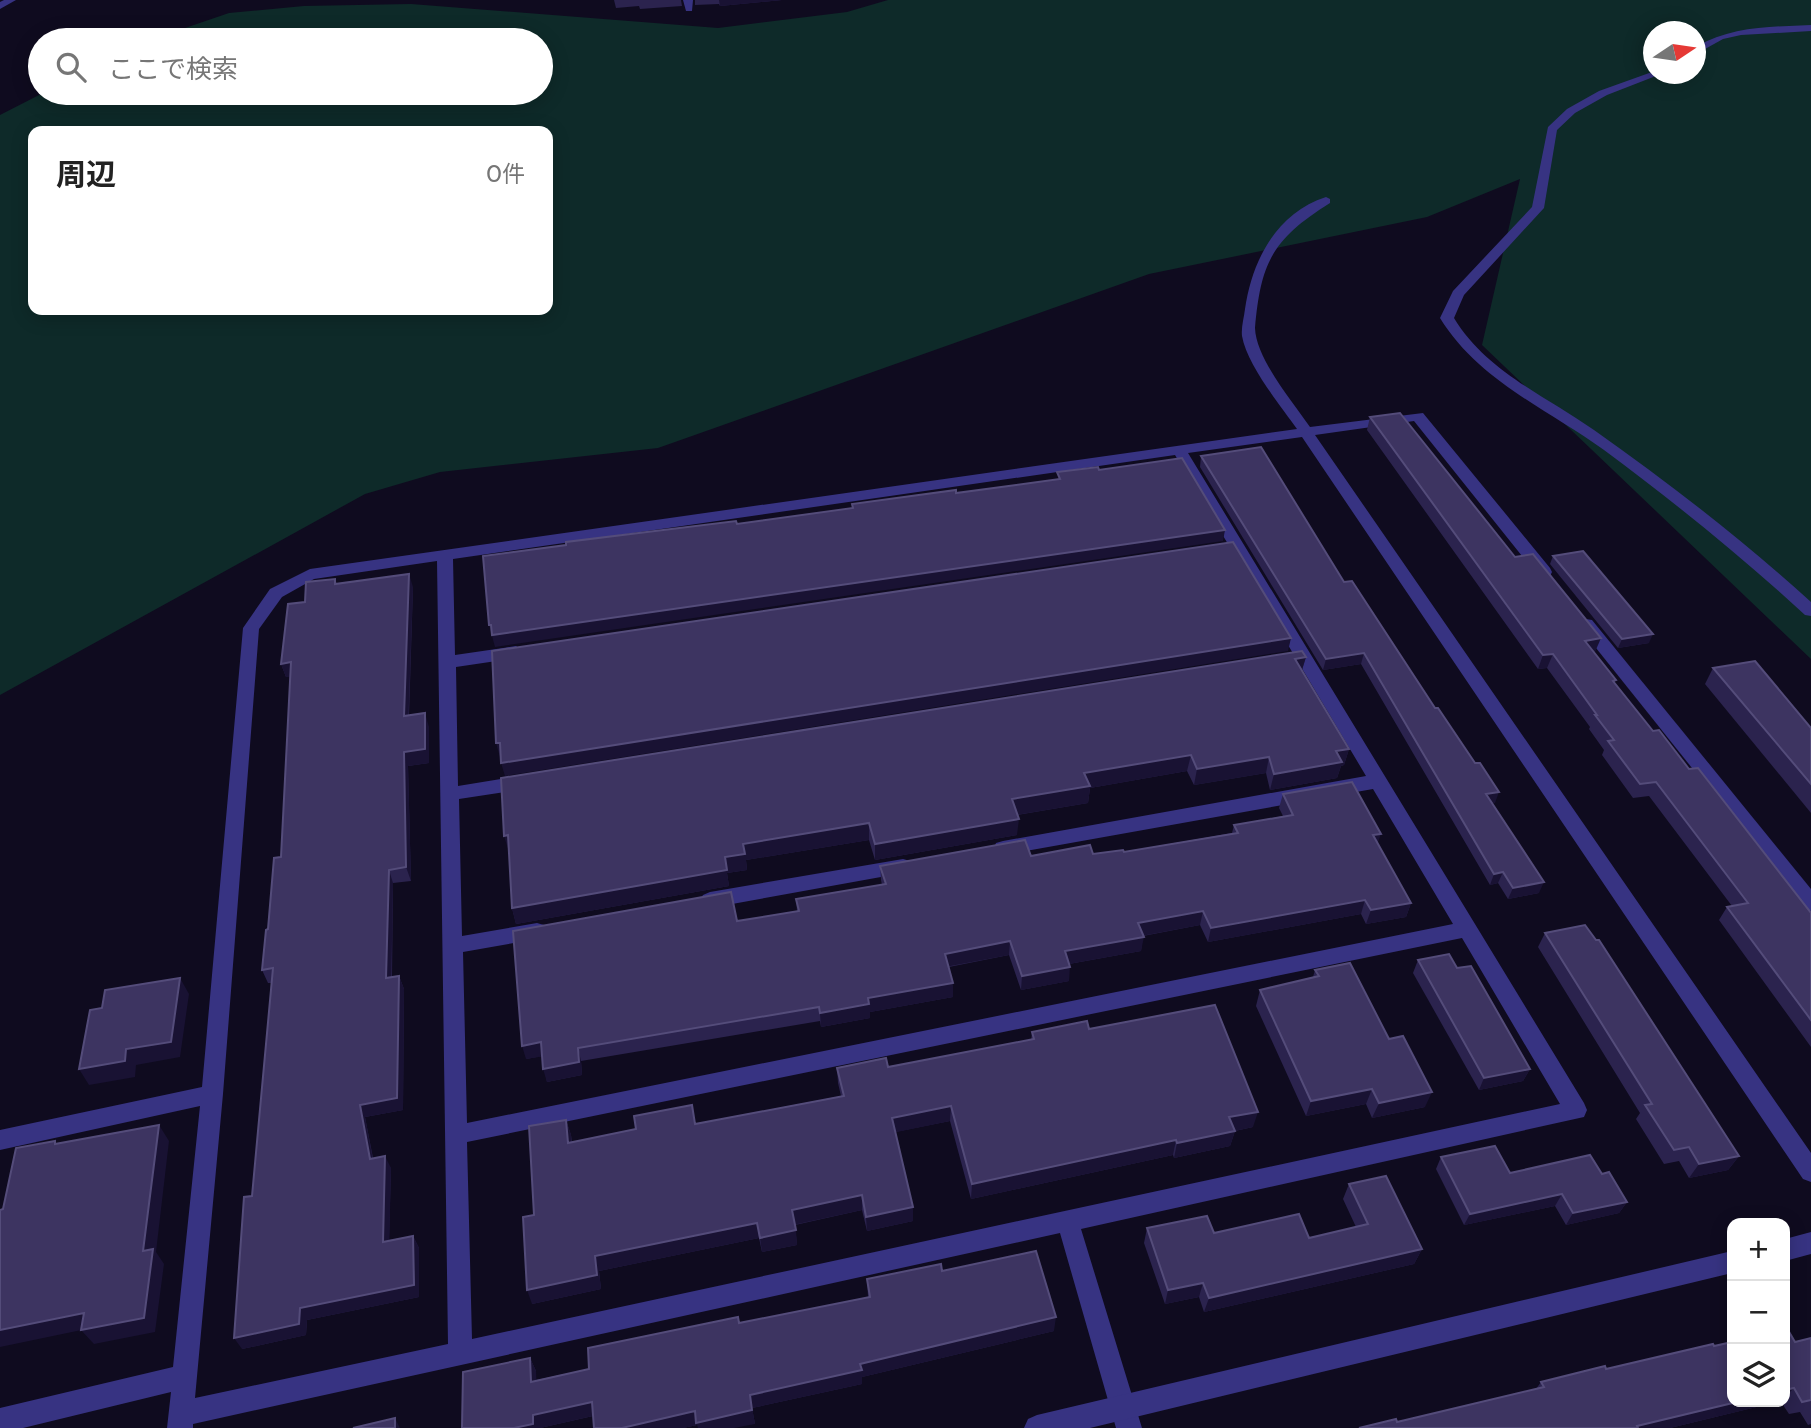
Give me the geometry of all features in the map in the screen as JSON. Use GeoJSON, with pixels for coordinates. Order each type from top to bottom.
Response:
{"type":"FeatureCollection","features":[{"type":"Feature","properties":{"kind":"street"},"geometry":{"type":"LineString","coordinates":[[0,6],[11,0]]}},
{"type":"Feature","properties":{"kind":"street"},"geometry":{"type":"LineString","coordinates":[[1706,45],[1720,37],[1741,33],[1811,29]]}},
{"type":"Feature","properties":{"kind":"street"},"geometry":{"type":"LineString","coordinates":[[1643,79],[1603,93],[1571,111],[1552,129],[1538,208],[1458,294],[1447,318],[1455,336],[1485,364],[1585,430],[1731,540],[1811,611]]}},
{"type":"Feature","properties":{"kind":"street"},"geometry":{"type":"LineString","coordinates":[[1326,201],[1298,217],[1274,238],[1256,276],[1249,337],[1275,385],[1306,432],[1811,1172]]}},
{"type":"Feature","properties":{"kind":"street"},"geometry":{"type":"LineString","coordinates":[[1180,452],[1230,547],[1297,658],[1378,780],[1576,1110],[460,1352],[181,1421],[212,1094],[251,628],[276,593],[310,574],[1419,416],[1558,589]]}},
{"type":"Feature","properties":{"kind":"street"},"geometry":{"type":"LineString","coordinates":[[445,555],[460,1352]]}},
{"type":"Feature","properties":{"kind":"street"},"geometry":{"type":"LineString","coordinates":[[1576,611],[1811,903]]}},
{"type":"Feature","properties":{"kind":"street"},"geometry":{"type":"LineString","coordinates":[[447,662],[528,650]]}},
{"type":"Feature","properties":{"kind":"street"},"geometry":{"type":"LineString","coordinates":[[449,794],[545,778]]}},
{"type":"Feature","properties":{"kind":"street"},"geometry":{"type":"LineString","coordinates":[[983,851],[1378,780]]}},
{"type":"Feature","properties":{"kind":"street"},"geometry":{"type":"LineString","coordinates":[[697,902],[928,861]]}},
{"type":"Feature","properties":{"kind":"street"},"geometry":{"type":"LineString","coordinates":[[451,946],[560,927]]}},
{"type":"Feature","properties":{"kind":"street"},"geometry":{"type":"LineString","coordinates":[[455,1135],[1468,929]]}},
{"type":"Feature","properties":{"kind":"street"},"geometry":{"type":"LineString","coordinates":[[0,1140],[212,1094]]}},
{"type":"Feature","properties":{"kind":"street"},"geometry":{"type":"LineString","coordinates":[[1067,1219],[1125,1417]]}},
{"type":"Feature","properties":{"kind":"street"},"geometry":{"type":"LineString","coordinates":[[1790,1249],[1811,1244]]}},
{"type":"Feature","properties":{"kind":"street"},"geometry":{"type":"LineString","coordinates":[[1037,1428],[1125,1417],[1727,1263]]}},
{"type":"Feature","properties":{"kind":"street"},"geometry":{"type":"LineString","coordinates":[[0,1421],[186,1377]]}},
{"type":"Feature","properties":{"kind":"green space"},"geometry":{"type":"Polygon","coordinates":[[[888,0],[1811,0],[1811,659],[1482,345],[1520,179],[1427,217],[1149,274],[658,448],[440,472],[365,494],[0,695],[0,115],[28,101],[28,105],[553,105],[553,28],[185,28],[229,13],[304,6],[411,4],[718,28],[847,12],[888,0]]]}},
{"type":"Feature","properties":{"kind":"building"},"geometry":{"type":"Polygon","coordinates":[[[1400,413],[1515,557],[1533,554],[1601,638],[1585,641],[1616,680],[1613,681],[1653,731],[1659,730],[1689,769],[1698,768],[1811,913],[1811,1020],[1727,907],[1748,903],[1656,782],[1640,784],[1608,741],[1614,740],[1553,654],[1543,655],[1370,417],[1400,413]]]}},
{"type":"Feature","properties":{"kind":"building"},"geometry":{"type":"Polygon","coordinates":[[[1261,447],[1344,582],[1352,581],[1435,708],[1438,708],[1475,763],[1480,763],[1499,792],[1486,794],[1544,882],[1513,888],[1503,872],[1494,874],[1364,653],[1326,659],[1201,456],[1261,447]]]}},
{"type":"Feature","properties":{"kind":"building"},"geometry":{"type":"Polygon","coordinates":[[[1182,458],[1225,530],[492,635],[489,625],[483,556],[566,545],[566,542],[736,521],[737,524],[853,508],[852,504],[1060,479],[1057,472],[1098,467],[1099,470],[1182,458]]]}},
{"type":"Feature","properties":{"kind":"building"},"geometry":{"type":"Polygon","coordinates":[[[1233,542],[1291,638],[501,763],[500,743],[496,743],[492,651],[1233,542]]]}},
{"type":"Feature","properties":{"kind":"building"},"geometry":{"type":"Polygon","coordinates":[[[1583,551],[1653,634],[1622,639],[1553,556],[1583,551]]]}},
{"type":"Feature","properties":{"kind":"building"},"geometry":{"type":"Polygon","coordinates":[[[409,574],[404,716],[425,713],[425,749],[404,752],[406,867],[389,870],[386,978],[399,976],[397,1098],[360,1105],[370,1159],[385,1156],[383,1242],[413,1236],[414,1285],[300,1308],[299,1324],[234,1338],[244,1197],[252,1196],[273,968],[262,970],[274,858],[281,857],[291,662],[281,664],[288,604],[305,602],[306,582],[335,579],[335,584],[409,574]]]}},
{"type":"Feature","properties":{"kind":"building"},"geometry":{"type":"Polygon","coordinates":[[[1302,651],[1306,657],[1295,659],[1349,749],[1336,751],[1342,762],[1274,774],[1269,757],[1197,769],[1191,755],[1084,773],[1090,786],[1012,799],[1019,819],[875,844],[869,823],[743,844],[745,854],[725,857],[727,870],[512,908],[508,835],[504,836],[501,778],[1302,651]]]}},
{"type":"Feature","properties":{"kind":"building"},"geometry":{"type":"Polygon","coordinates":[[[1755,661],[1811,728],[1811,784],[1713,668],[1755,661]]]}},
{"type":"Feature","properties":{"kind":"building"},"geometry":{"type":"Polygon","coordinates":[[[1352,782],[1381,834],[1373,835],[1411,903],[1371,910],[1365,900],[1211,928],[1203,911],[1138,923],[1144,937],[1065,951],[1070,967],[1022,976],[1010,941],[945,954],[953,983],[868,998],[869,1004],[820,1013],[819,1007],[578,1048],[579,1062],[543,1069],[541,1042],[522,1046],[513,931],[731,892],[737,921],[799,911],[796,899],[886,884],[880,866],[1025,840],[1031,856],[1090,845],[1093,854],[1124,852],[1238,833],[1234,825],[1293,815],[1283,794],[1352,782]]]}},
{"type":"Feature","properties":{"kind":"building"},"geometry":{"type":"Polygon","coordinates":[[[1585,925],[1596,940],[1599,940],[1739,1156],[1699,1164],[1689,1147],[1674,1150],[1645,1105],[1652,1104],[1545,933],[1585,925]]]}},
{"type":"Feature","properties":{"kind":"building"},"geometry":{"type":"Polygon","coordinates":[[[1449,954],[1457,968],[1471,966],[1530,1069],[1484,1078],[1418,960],[1449,954]]]}},
{"type":"Feature","properties":{"kind":"building"},"geometry":{"type":"Polygon","coordinates":[[[1350,963],[1389,1039],[1403,1036],[1432,1092],[1379,1103],[1372,1089],[1311,1101],[1260,990],[1319,976],[1315,970],[1350,963]]]}},
{"type":"Feature","properties":{"kind":"building"},"geometry":{"type":"Polygon","coordinates":[[[180,978],[171,1042],[126,1049],[125,1061],[79,1069],[90,1010],[102,1008],[105,990],[180,978]]]}},
{"type":"Feature","properties":{"kind":"building"},"geometry":{"type":"Polygon","coordinates":[[[1215,1005],[1258,1112],[1229,1117],[1235,1131],[1177,1143],[1176,1140],[972,1184],[951,1106],[892,1118],[913,1207],[866,1217],[862,1195],[792,1210],[796,1230],[760,1238],[757,1223],[595,1256],[597,1275],[527,1290],[523,1217],[534,1215],[529,1126],[566,1120],[568,1143],[636,1129],[634,1116],[692,1105],[695,1124],[844,1096],[837,1068],[886,1058],[888,1067],[1034,1039],[1032,1032],[1087,1021],[1089,1029],[1215,1005]]]}},
{"type":"Feature","properties":{"kind":"building"},"geometry":{"type":"Polygon","coordinates":[[[159,1125],[143,1251],[153,1249],[144,1318],[81,1330],[84,1313],[0,1330],[0,1210],[3,1209],[16,1148],[55,1141],[55,1144],[159,1125]]]}},
{"type":"Feature","properties":{"kind":"building"},"geometry":{"type":"Polygon","coordinates":[[[1495,1146],[1510,1173],[1590,1155],[1602,1174],[1609,1172],[1627,1202],[1573,1213],[1562,1194],[1470,1214],[1441,1157],[1495,1146]]]}},
{"type":"Feature","properties":{"kind":"building"},"geometry":{"type":"Polygon","coordinates":[[[1386,1176],[1422,1249],[1209,1298],[1203,1283],[1168,1290],[1147,1228],[1207,1216],[1214,1233],[1299,1214],[1309,1238],[1368,1224],[1349,1184],[1386,1176]]]}},
{"type":"Feature","properties":{"kind":"building"},"geometry":{"type":"Polygon","coordinates":[[[1036,1251],[1056,1317],[860,1364],[862,1370],[750,1395],[752,1410],[696,1423],[695,1411],[622,1428],[594,1428],[592,1402],[533,1415],[533,1424],[514,1428],[462,1428],[463,1372],[530,1358],[531,1382],[589,1369],[588,1348],[738,1317],[739,1323],[870,1297],[867,1279],[941,1264],[942,1271],[1036,1251]]]}},
{"type":"Feature","properties":{"kind":"building"},"geometry":{"type":"Polygon","coordinates":[[[1790,1333],[1795,1342],[1811,1338],[1811,1400],[1802,1402],[1794,1388],[1790,1389],[1790,1333]]]}},
{"type":"Feature","properties":{"kind":"building"},"geometry":{"type":"Polygon","coordinates":[[[1727,1343],[1727,1404],[1637,1426],[1638,1428],[1359,1428],[1396,1419],[1397,1422],[1544,1387],[1541,1382],[1605,1366],[1606,1369],[1713,1344],[1727,1343]]]}},
{"type":"Feature","properties":{"kind":"building"},"geometry":{"type":"Polygon","coordinates":[[[395,1418],[395,1428],[353,1428],[395,1418]]]}}]}
